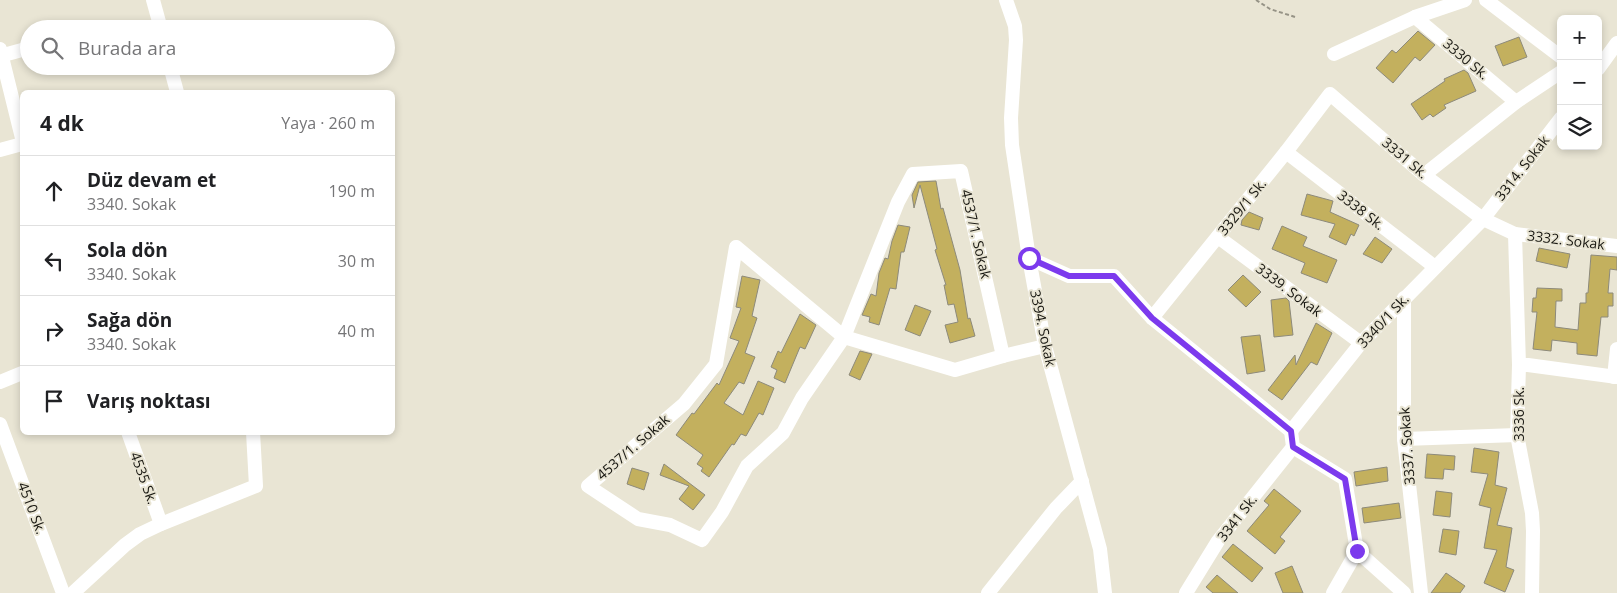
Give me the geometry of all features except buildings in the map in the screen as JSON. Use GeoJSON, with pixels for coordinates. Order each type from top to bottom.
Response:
{"type":"FeatureCollection","features":[{"type":"Feature","properties":{"kind":"street"},"geometry":{"type":"LineString","coordinates":[[153,0],[158,20]]}},
{"type":"Feature","properties":{"kind":"street","name":"3394. Sokak"},"geometry":{"type":"LineString","coordinates":[[1006,0],[1016,40],[1010,118],[1014,160],[1029,258],[1045,346],[1100,549],[1105,593]]}},
{"type":"Feature","properties":{"kind":"street"},"geometry":{"type":"LineString","coordinates":[[1334,54],[1416,17],[1465,0]]}},
{"type":"Feature","properties":{"kind":"street"},"geometry":{"type":"LineString","coordinates":[[1486,0],[1557,54]]}},
{"type":"Feature","properties":{"kind":"street","name":"3330 Sk."},"geometry":{"type":"LineString","coordinates":[[1416,17],[1516,102]]}},
{"type":"Feature","properties":{"kind":"street"},"geometry":{"type":"LineString","coordinates":[[1602,64],[1617,43]]}},
{"type":"Feature","properties":{"kind":"street"},"geometry":{"type":"LineString","coordinates":[[20,50],[1,54],[20,130]]}},
{"type":"Feature","properties":{"kind":"street"},"geometry":{"type":"LineString","coordinates":[[172,75],[176,90]]}},
{"type":"Feature","properties":{"kind":"street"},"geometry":{"type":"LineString","coordinates":[[1424,174],[1516,102],[1557,75]]}},
{"type":"Feature","properties":{"kind":"street","name":"3329/1 Sk."},"geometry":{"type":"LineString","coordinates":[[1152,318],[1286,152],[1330,94]]}},
{"type":"Feature","properties":{"kind":"street","name":"3331 Sk."},"geometry":{"type":"LineString","coordinates":[[1330,94],[1424,174],[1483,219],[1515,234]]}},
{"type":"Feature","properties":{"kind":"street","name":"3314. Sokak"},"geometry":{"type":"LineString","coordinates":[[1483,219],[1557,123]]}},
{"type":"Feature","properties":{"kind":"street"},"geometry":{"type":"LineString","coordinates":[[0,150],[20,145]]}},
{"type":"Feature","properties":{"kind":"street","name":"3338 Sk."},"geometry":{"type":"LineString","coordinates":[[1286,152],[1435,267]]}},
{"type":"Feature","properties":{"kind":"street","name":"4537/1. Sokak"},"geometry":{"type":"LineString","coordinates":[[844,337],[802,398],[782,432],[747,466],[722,512],[702,540],[670,525],[638,519],[588,486],[684,404],[716,364],[736,247],[844,337],[955,370],[1003,356],[961,171],[913,174],[898,202],[844,337]]}},
{"type":"Feature","properties":{"kind":"street","name":"3340/1 Sk."},"geometry":{"type":"LineString","coordinates":[[1291,431],[1361,344],[1483,219]]}},
{"type":"Feature","properties":{"kind":"street","name":"3332. Sokak"},"geometry":{"type":"LineString","coordinates":[[1515,234],[1617,246]]}},
{"type":"Feature","properties":{"kind":"street","name":"3336 Sk."},"geometry":{"type":"LineString","coordinates":[[1515,234],[1519,365],[1517,434],[1532,513],[1532,593]]}},
{"type":"Feature","properties":{"kind":"street","name":"3339. Sokak"},"geometry":{"type":"LineString","coordinates":[[1218,237],[1361,344]]}},
{"type":"Feature","properties":{"kind":"street"},"geometry":{"type":"LineString","coordinates":[[1029,258],[1069,276],[1114,276],[1152,318],[1291,431],[1293,447],[1345,479],[1357,551],[1404,593]]}},
{"type":"Feature","properties":{"kind":"street","name":"3337. Sokak"},"geometry":{"type":"LineString","coordinates":[[1404,298],[1404,439],[1421,593]]}},
{"type":"Feature","properties":{"kind":"street"},"geometry":{"type":"LineString","coordinates":[[1003,356],[1045,346]]}},
{"type":"Feature","properties":{"kind":"street"},"geometry":{"type":"LineString","coordinates":[[1519,365],[1615,377],[1617,349]]}},
{"type":"Feature","properties":{"kind":"street"},"geometry":{"type":"LineString","coordinates":[[0,382],[20,374]]}},
{"type":"Feature","properties":{"kind":"street","name":"4510 Sk."},"geometry":{"type":"LineString","coordinates":[[0,424],[64,593]]}},
{"type":"Feature","properties":{"kind":"street"},"geometry":{"type":"LineString","coordinates":[[1404,439],[1517,434]]}},
{"type":"Feature","properties":{"kind":"street","name":"4535 Sk."},"geometry":{"type":"LineString","coordinates":[[129,435],[161,524]]}},
{"type":"Feature","properties":{"kind":"street"},"geometry":{"type":"LineString","coordinates":[[73,593],[125,545],[140,534],[256,486],[253,435]]}},
{"type":"Feature","properties":{"kind":"street","name":"3341 Sk."},"geometry":{"type":"LineString","coordinates":[[1186,593],[1218,541],[1293,447]]}},
{"type":"Feature","properties":{"kind":"street"},"geometry":{"type":"LineString","coordinates":[[988,593],[1056,508],[1082,481]]}},
{"type":"Feature","properties":{"kind":"street"},"geometry":{"type":"LineString","coordinates":[[1333,593],[1357,551]]}},
{"type":"Feature","properties":{"kind":"path"},"geometry":{"type":"LineString","coordinates":[[1256,0],[1270,9],[1295,17]]}},
{"type":"Feature","properties":{"kind":"route"},"geometry":{"type":"LineString","coordinates":[[1029,258],[1069,276],[1114,276],[1152,318],[1291,431],[1293,447],[1345,479],[1357,551]]}}]}
